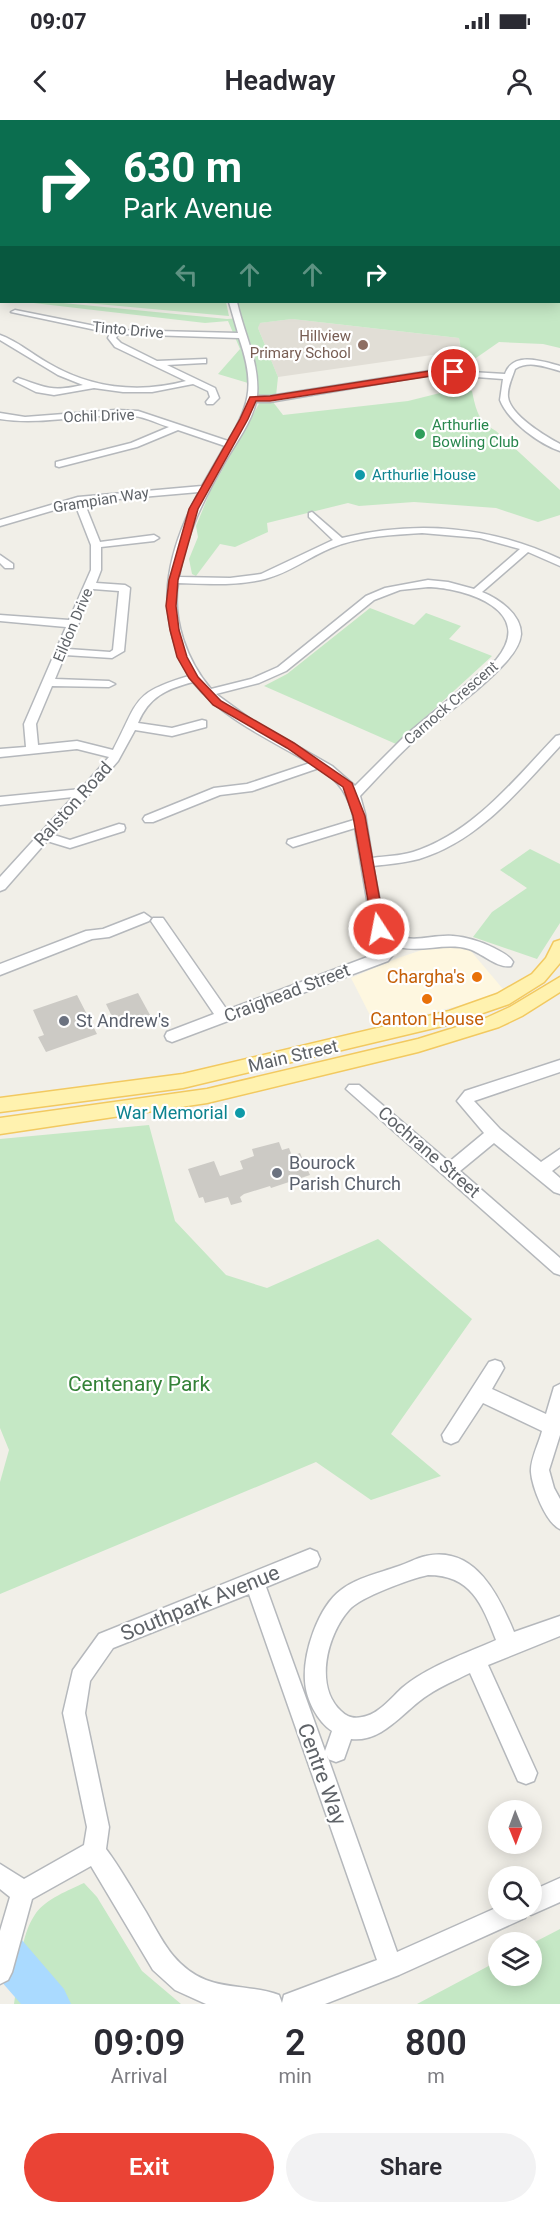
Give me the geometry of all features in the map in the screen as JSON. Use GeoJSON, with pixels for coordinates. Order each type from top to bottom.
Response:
{"type":"FeatureCollection","features":[{"type":"Feature","properties":{"kind":"main road","name":"Main Street"},"geometry":{"type":"LineString","coordinates":[[0,1105],[183,1081],[451,1017],[503,999],[538,978],[553,961],[560,946]]}},
{"type":"Feature","properties":{"kind":"main road","name":"Main Street"},"geometry":{"type":"LineString","coordinates":[[0,1126],[155,1105],[242,1088],[434,1041],[506,1018],[522,1010],[560,983]]}},
{"type":"Feature","properties":{"kind":"street"},"geometry":{"type":"LineString","coordinates":[[233,303],[253,373],[253,399],[230,446],[194,509],[173,580],[171,606],[174,630],[182,657],[194,678],[207,693],[240,719],[320,764],[348,785],[360,822],[379,929],[388,939],[418,944],[452,940],[481,947],[506,962]]}},
{"type":"Feature","properties":{"kind":"street","name":"Tinto Drive"},"geometry":{"type":"LineString","coordinates":[[15,312],[115,332],[242,336]]}},
{"type":"Feature","properties":{"kind":"street"},"geometry":{"type":"LineString","coordinates":[[115,332],[112,338],[118,345],[194,381],[215,394],[215,398],[210,402]]}},
{"type":"Feature","properties":{"kind":"street"},"geometry":{"type":"LineString","coordinates":[[0,338],[72,379],[96,386],[135,391],[177,386],[194,381]]}},
{"type":"Feature","properties":{"kind":"street"},"geometry":{"type":"LineString","coordinates":[[158,363],[203,361]]}},
{"type":"Feature","properties":{"kind":"street"},"geometry":{"type":"LineString","coordinates":[[560,369],[524,361],[511,368],[503,397],[507,409],[560,448]]}},
{"type":"Feature","properties":{"kind":"street"},"geometry":{"type":"LineString","coordinates":[[253,399],[270,399],[436,372],[508,377]]}},
{"type":"Feature","properties":{"kind":"street"},"geometry":{"type":"LineString","coordinates":[[18,381],[41,393],[57,393],[96,386]]}},
{"type":"Feature","properties":{"kind":"street"},"geometry":{"type":"LineString","coordinates":[[135,391],[138,414]]}},
{"type":"Feature","properties":{"kind":"street","name":"Ochil Drive"},"geometry":{"type":"LineString","coordinates":[[0,416],[25,420],[116,413],[138,414],[230,446]]}},
{"type":"Feature","properties":{"kind":"street"},"geometry":{"type":"LineString","coordinates":[[59,464],[69,457],[134,445],[178,427]]}},
{"type":"Feature","properties":{"kind":"street","name":"Grampian Way"},"geometry":{"type":"LineString","coordinates":[[0,523],[78,500],[204,489]]}},
{"type":"Feature","properties":{"kind":"street","name":"Eildon Drive"},"geometry":{"type":"LineString","coordinates":[[32,749],[30,724],[90,586],[97,563],[96,544],[78,500]]}},
{"type":"Feature","properties":{"kind":"street"},"geometry":{"type":"LineString","coordinates":[[312,515],[339,541]]}},
{"type":"Feature","properties":{"kind":"street"},"geometry":{"type":"LineString","coordinates":[[173,580],[223,582],[265,576],[339,541],[391,532],[451,532],[495,539],[527,548],[560,563]]}},
{"type":"Feature","properties":{"kind":"street"},"geometry":{"type":"LineString","coordinates":[[96,544],[154,538]]}},
{"type":"Feature","properties":{"kind":"street"},"geometry":{"type":"LineString","coordinates":[[476,592],[527,548]]}},
{"type":"Feature","properties":{"kind":"street"},"geometry":{"type":"LineString","coordinates":[[0,558],[9,566]]}},
{"type":"Feature","properties":{"kind":"street","name":"Carnock Crescent"},"geometry":{"type":"LineString","coordinates":[[207,693],[255,681],[282,669],[362,604],[381,592],[418,585],[448,585],[476,592],[510,614],[515,631],[512,647],[500,662],[410,738],[353,795]]}},
{"type":"Feature","properties":{"kind":"street"},"geometry":{"type":"LineString","coordinates":[[62,652],[112,656],[118,651],[125,588],[90,586]]}},
{"type":"Feature","properties":{"kind":"street"},"geometry":{"type":"LineString","coordinates":[[0,618],[73,624]]}},
{"type":"Feature","properties":{"kind":"street","name":"Ralston Road"},"geometry":{"type":"LineString","coordinates":[[0,886],[85,793],[116,755],[148,697],[172,685],[194,678]]}},
{"type":"Feature","properties":{"kind":"street"},"geometry":{"type":"LineString","coordinates":[[48,682],[109,684]]}},
{"type":"Feature","properties":{"kind":"street"},"geometry":{"type":"LineString","coordinates":[[132,726],[172,732],[202,724]]}},
{"type":"Feature","properties":{"kind":"street"},"geometry":{"type":"LineString","coordinates":[[366,863],[415,855],[456,835],[484,817],[560,739]]}},
{"type":"Feature","properties":{"kind":"street"},"geometry":{"type":"LineString","coordinates":[[0,753],[76,745],[116,755]]}},
{"type":"Feature","properties":{"kind":"street"},"geometry":{"type":"LineString","coordinates":[[149,819],[219,792],[248,788],[320,764]]}},
{"type":"Feature","properties":{"kind":"street"},"geometry":{"type":"LineString","coordinates":[[0,801],[54,794],[85,793]]}},
{"type":"Feature","properties":{"kind":"street"},"geometry":{"type":"LineString","coordinates":[[293,843],[360,822]]}},
{"type":"Feature","properties":{"kind":"street"},"geometry":{"type":"LineString","coordinates":[[44,836],[70,844],[119,828]]}},
{"type":"Feature","properties":{"kind":"street"},"geometry":{"type":"LineString","coordinates":[[0,970],[91,934],[104,934],[151,920],[224,1017]]}},
{"type":"Feature","properties":{"kind":"street","name":"Craighead Street"},"geometry":{"type":"LineString","coordinates":[[172,1036],[383,957],[396,942]]}},
{"type":"Feature","properties":{"kind":"street"},"geometry":{"type":"LineString","coordinates":[[560,1066],[470,1095],[465,1101],[494,1134],[560,1187]]}},
{"type":"Feature","properties":{"kind":"street","name":"Cochrane Street"},"geometry":{"type":"LineString","coordinates":[[354,1089],[503,1216],[560,1268]]}},
{"type":"Feature","properties":{"kind":"street"},"geometry":{"type":"LineString","coordinates":[[450,1170],[494,1134]]}},
{"type":"Feature","properties":{"kind":"street"},"geometry":{"type":"LineString","coordinates":[[541,1171],[560,1156]]}},
{"type":"Feature","properties":{"kind":"street"},"geometry":{"type":"LineString","coordinates":[[451,1435],[495,1368]]}},
{"type":"Feature","properties":{"kind":"street"},"geometry":{"type":"LineString","coordinates":[[480,1392],[553,1427]]}},
{"type":"Feature","properties":{"kind":"street"},"geometry":{"type":"LineString","coordinates":[[560,1393],[540,1470],[545,1491],[560,1519]]}},
{"type":"Feature","properties":{"kind":"street","name":"Southpark Avenue"},"geometry":{"type":"LineString","coordinates":[[94,1852],[98,1827],[74,1713],[80,1677],[106,1641],[310,1559]]}},
{"type":"Feature","properties":{"kind":"street"},"geometry":{"type":"LineString","coordinates":[[508,1644],[494,1608],[481,1587],[471,1577],[459,1570],[428,1565],[348,1597],[331,1618],[319,1650],[315,1682],[327,1713],[335,1722],[345,1726],[363,1728],[395,1711],[421,1686],[508,1644],[560,1626]]}},
{"type":"Feature","properties":{"kind":"street","name":"Centre Way"},"geometry":{"type":"LineString","coordinates":[[254,1580],[391,1967]]}},
{"type":"Feature","properties":{"kind":"street"},"geometry":{"type":"LineString","coordinates":[[475,1660],[526,1773]]}},
{"type":"Feature","properties":{"kind":"street"},"geometry":{"type":"LineString","coordinates":[[336,1751],[345,1726]]}},
{"type":"Feature","properties":{"kind":"street"},"geometry":{"type":"LineString","coordinates":[[0,1972],[23,1892],[72,1867],[94,1852],[108,1870],[162,1963],[179,1977],[205,1992],[231,2001],[270,2004]]}},
{"type":"Feature","properties":{"kind":"street"},"geometry":{"type":"LineString","coordinates":[[0,1875],[23,1892]]}},
{"type":"Feature","properties":{"kind":"street"},"geometry":{"type":"LineString","coordinates":[[542,1898],[560,1890]]}},
{"type":"Feature","properties":{"kind":"street"},"geometry":{"type":"LineString","coordinates":[[293,2004],[391,1967],[495,1920]]}},
{"type":"Feature","properties":{"kind":"shaded area","name":"Hillview Primary School"},"geometry":{"type":"Polygon","coordinates":[[[292,319],[459,338],[462,356],[439,354],[278,377],[258,328],[259,323],[292,319]]]}},
{"type":"Feature","properties":{"kind":"shaded area"},"geometry":{"type":"Polygon","coordinates":[[[450,946],[470,950],[503,989],[485,999],[376,1027],[351,978],[431,947],[450,946]]]}},
{"type":"Feature","properties":{"kind":"green space"},"geometry":{"type":"Polygon","coordinates":[[[34,303],[63,303],[227,319],[240,318],[239,303],[560,303],[560,348],[543,344],[499,342],[476,358],[462,356],[459,338],[292,319],[260,323],[258,328],[278,377],[276,396],[249,396],[248,383],[218,374],[240,349],[228,321],[205,323],[34,303]]]}},
{"type":"Feature","properties":{"kind":"green space"},"geometry":{"type":"Polygon","coordinates":[[[86,303],[226,303],[229,316],[86,303]]]}},
{"type":"Feature","properties":{"kind":"green space"},"geometry":{"type":"Polygon","coordinates":[[[456,389],[472,391],[477,409],[485,423],[560,490],[560,515],[538,522],[496,508],[414,502],[359,506],[348,503],[267,523],[268,532],[235,547],[220,544],[196,576],[192,574],[189,559],[198,537],[196,526],[210,492],[260,402],[273,402],[283,415],[408,401],[456,389]]]}},
{"type":"Feature","properties":{"kind":"green space"},"geometry":{"type":"Polygon","coordinates":[[[370,608],[414,625],[426,613],[461,626],[449,639],[492,656],[396,744],[264,686],[287,674],[370,608]]]}},
{"type":"Feature","properties":{"kind":"green space"},"geometry":{"type":"Polygon","coordinates":[[[530,849],[560,864],[560,923],[537,959],[473,937],[492,912],[527,888],[500,870],[530,849]]]}},
{"type":"Feature","properties":{"kind":"green space","name":"Centenary Park"},"geometry":{"type":"Polygon","coordinates":[[[149,1125],[175,1221],[226,1275],[267,1288],[378,1239],[472,1319],[391,1434],[441,1476],[371,1500],[316,1462],[0,1594],[0,1482],[9,1450],[0,1428],[0,1139],[149,1125]]]}},
{"type":"Feature","properties":{"kind":"green space"},"geometry":{"type":"Polygon","coordinates":[[[84,1883],[97,1897],[142,1971],[181,2004],[14,2004],[23,1945],[30,1923],[46,1903],[84,1883]]]}},
{"type":"Feature","properties":{"kind":"green space"},"geometry":{"type":"Polygon","coordinates":[[[560,1929],[560,2004],[417,2004],[488,1966],[488,1986],[542,1986],[542,1938],[560,1929]]]}},
{"type":"Feature","properties":{"kind":"building"},"geometry":{"type":"Polygon","coordinates":[[[138,993],[150,1015],[116,1025],[106,1004],[138,993]]]}},
{"type":"Feature","properties":{"kind":"building","name":"St Andrew's"},"geometry":{"type":"Polygon","coordinates":[[[77,995],[97,1034],[46,1052],[38,1037],[44,1035],[33,1010],[77,995]]]}},
{"type":"Feature","properties":{"kind":"building","name":"Bourock Parish Church"},"geometry":{"type":"Polygon","coordinates":[[[279,1142],[282,1150],[289,1148],[292,1156],[300,1153],[310,1175],[244,1194],[240,1197],[242,1202],[231,1205],[228,1197],[205,1203],[203,1197],[199,1198],[188,1169],[214,1161],[220,1176],[243,1169],[240,1161],[254,1156],[252,1149],[279,1142]]]}},
{"type":"Feature","properties":{"kind":"waterway"},"geometry":{"type":"LineString","coordinates":[[0,1947],[49,2004]]}},
{"type":"Feature","properties":{"kind":"place","name":"Hillview Primary School"},"geometry":{"type":"Point","coordinates":[363,345]}},
{"type":"Feature","properties":{"kind":"place","name":"Arthurlie Bowling Club"},"geometry":{"type":"Point","coordinates":[420,434]}},
{"type":"Feature","properties":{"kind":"place","name":"Arthurlie House"},"geometry":{"type":"Point","coordinates":[360,475]}},
{"type":"Feature","properties":{"kind":"place","name":"Chargha's"},"geometry":{"type":"Point","coordinates":[477,977]}},
{"type":"Feature","properties":{"kind":"place","name":"Canton House"},"geometry":{"type":"Point","coordinates":[427,999]}},
{"type":"Feature","properties":{"kind":"place","name":"St Andrew's"},"geometry":{"type":"Point","coordinates":[64,1021]}},
{"type":"Feature","properties":{"kind":"place","name":"War Memorial"},"geometry":{"type":"Point","coordinates":[240,1113]}},
{"type":"Feature","properties":{"kind":"place","name":"Bourock Parish Church"},"geometry":{"type":"Point","coordinates":[277,1173]}},
{"type":"Feature","properties":{"kind":"route"},"geometry":{"type":"LineString","coordinates":[[379,929],[359,816],[348,785],[291,745],[240,719],[217,703],[194,678],[182,657],[174,630],[171,606],[173,580],[194,509],[230,446],[253,399],[270,399],[436,372],[454,372]]}}]}
